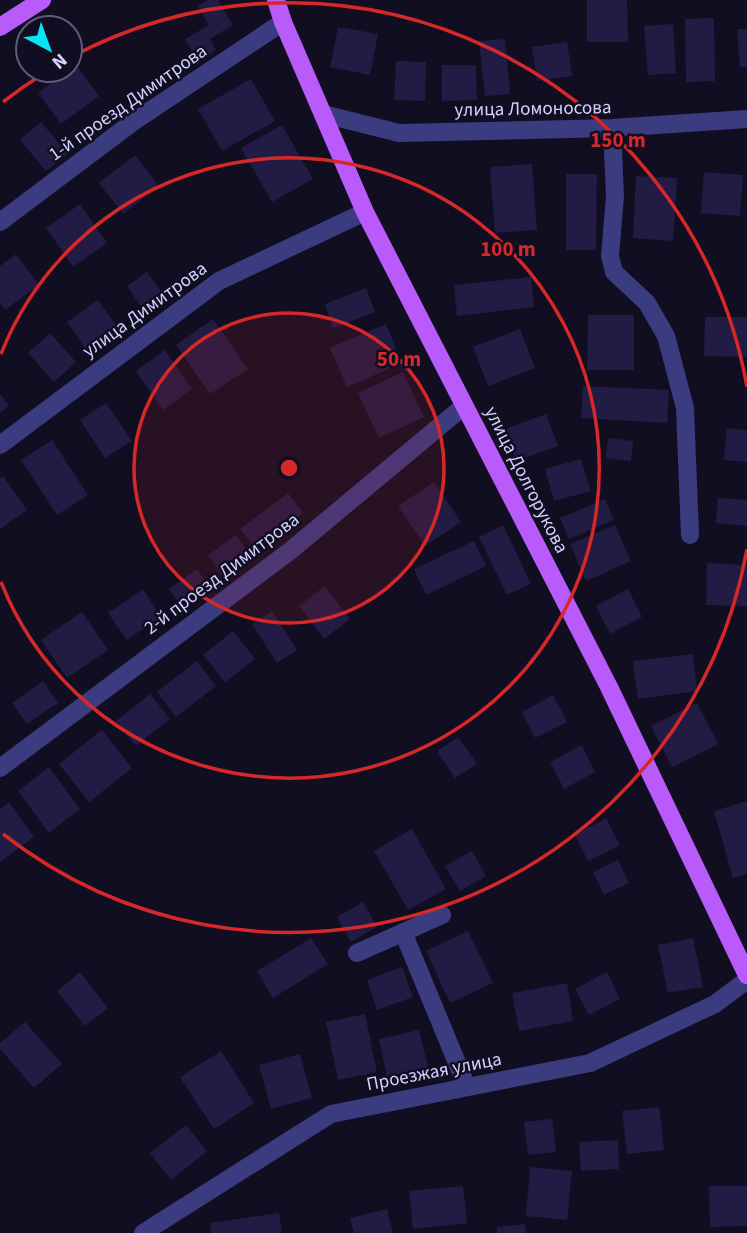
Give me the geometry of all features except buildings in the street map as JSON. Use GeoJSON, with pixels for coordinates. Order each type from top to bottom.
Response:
{"type":"FeatureCollection","features":[{"type":"Feature","properties":{"kind":"main road"},"geometry":{"type":"LineString","coordinates":[[0,27],[42,0]]}},
{"type":"Feature","properties":{"kind":"main road","name":"улица Долгорукова"},"geometry":{"type":"LineString","coordinates":[[276,0],[365,212],[609,687],[747,975]]}},
{"type":"Feature","properties":{"kind":"street","name":"1-й проезд Димитрова"},"geometry":{"type":"LineString","coordinates":[[0,222],[133,122],[283,22]]}},
{"type":"Feature","properties":{"kind":"street","name":"улица Ломоносова"},"geometry":{"type":"LineString","coordinates":[[323,114],[399,133],[612,128],[747,119]]}},
{"type":"Feature","properties":{"kind":"street"},"geometry":{"type":"LineString","coordinates":[[612,128],[615,196],[610,256],[614,272],[647,303],[666,337],[685,408],[690,535]]}},
{"type":"Feature","properties":{"kind":"street","name":"улица Димитрова"},"geometry":{"type":"LineString","coordinates":[[0,445],[219,281],[365,212]]}},
{"type":"Feature","properties":{"kind":"street","name":"2-й проезд Димитрова"},"geometry":{"type":"LineString","coordinates":[[0,768],[290,551],[464,406]]}},
{"type":"Feature","properties":{"kind":"street"},"geometry":{"type":"LineString","coordinates":[[357,953],[442,915]]}},
{"type":"Feature","properties":{"kind":"street"},"geometry":{"type":"LineString","coordinates":[[402,932],[467,1087]]}},
{"type":"Feature","properties":{"kind":"street","name":"Проезжая улица"},"geometry":{"type":"LineString","coordinates":[[143,1233],[331,1114],[590,1063],[715,1004],[747,981]]}}]}
